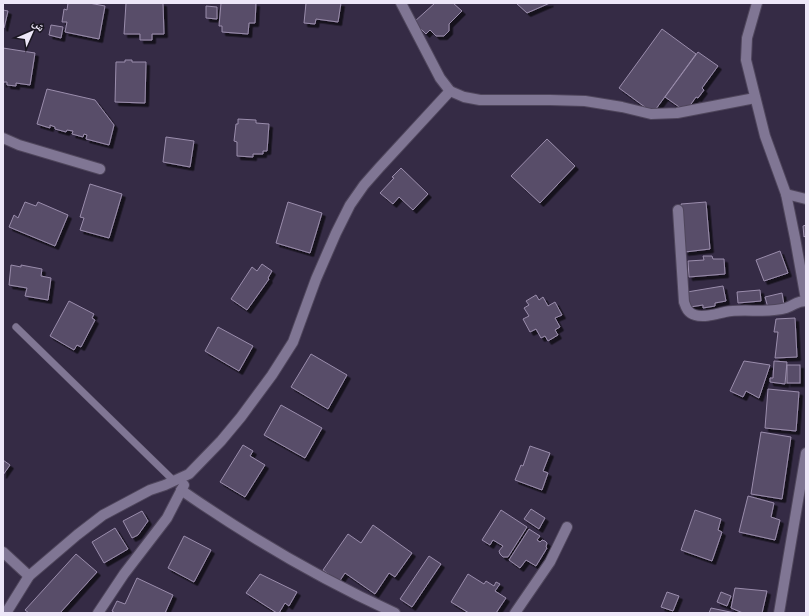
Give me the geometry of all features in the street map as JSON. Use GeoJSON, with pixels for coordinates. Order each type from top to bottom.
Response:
{"type":"FeatureCollection","features":[{"type":"Feature","properties":{"kind":"street"},"geometry":{"type":"LineString","coordinates":[[401,3],[440,78],[450,91],[464,97],[480,100],[584,101],[622,107],[651,114],[677,113],[755,98]]}},
{"type":"Feature","properties":{"kind":"street"},"geometry":{"type":"LineString","coordinates":[[678,210],[684,302],[688,311],[693,315],[710,315],[739,311],[767,311],[787,308],[799,301],[806,301],[786,194],[765,136],[746,60],[747,38],[757,3]]}},
{"type":"Feature","properties":{"kind":"street"},"geometry":{"type":"LineString","coordinates":[[98,613],[124,574],[167,518],[189,474],[221,441],[241,417],[293,342],[316,279],[350,205],[379,168],[450,91]]}},
{"type":"Feature","properties":{"kind":"street"},"geometry":{"type":"LineString","coordinates":[[3,138],[19,145],[100,169]]}},
{"type":"Feature","properties":{"kind":"street"},"geometry":{"type":"LineString","coordinates":[[786,194],[806,199]]}},
{"type":"Feature","properties":{"kind":"street"},"geometry":{"type":"LineString","coordinates":[[779,613],[806,453]]}},
{"type":"Feature","properties":{"kind":"street"},"geometry":{"type":"LineString","coordinates":[[6,613],[29,576],[55,553],[103,515],[150,490],[189,474]]}},
{"type":"Feature","properties":{"kind":"street"},"geometry":{"type":"LineString","coordinates":[[181,490],[268,547],[334,583],[395,613]]}},
{"type":"Feature","properties":{"kind":"street"},"geometry":{"type":"LineString","coordinates":[[515,613],[550,562],[567,527]]}},
{"type":"Feature","properties":{"kind":"street"},"geometry":{"type":"LineString","coordinates":[[3,552],[29,576]]}},
{"type":"Feature","properties":{"kind":"lane"},"geometry":{"type":"LineString","coordinates":[[16,327],[174,481]]}},
{"type":"Feature","properties":{"kind":"building"},"geometry":{"type":"Polygon","coordinates":[[[68,3],[89,3],[105,6],[99,39],[65,32],[67,22],[62,22],[64,9],[67,10],[68,3]]]}},
{"type":"Feature","properties":{"kind":"building"},"geometry":{"type":"Polygon","coordinates":[[[126,3],[163,3],[164,34],[152,34],[152,40],[140,40],[140,34],[124,34],[126,3]]]}},
{"type":"Feature","properties":{"kind":"building"},"geometry":{"type":"Polygon","coordinates":[[[221,3],[256,3],[255,23],[249,23],[248,34],[222,32],[222,26],[219,26],[221,3]]]}},
{"type":"Feature","properties":{"kind":"building"},"geometry":{"type":"Polygon","coordinates":[[[306,3],[341,3],[338,22],[316,19],[315,24],[304,23],[306,3]]]}},
{"type":"Feature","properties":{"kind":"building"},"geometry":{"type":"Polygon","coordinates":[[[435,3],[453,3],[462,11],[449,24],[449,31],[444,36],[436,36],[430,30],[426,34],[414,22],[435,3]]]}},
{"type":"Feature","properties":{"kind":"building"},"geometry":{"type":"Polygon","coordinates":[[[516,3],[550,3],[527,13],[516,3]]]}},
{"type":"Feature","properties":{"kind":"building"},"geometry":{"type":"Polygon","coordinates":[[[206,6],[217,7],[217,19],[206,18],[206,6]]]}},
{"type":"Feature","properties":{"kind":"building"},"geometry":{"type":"Polygon","coordinates":[[[3,10],[8,11],[4,28],[3,27],[3,10]]]}},
{"type":"Feature","properties":{"kind":"building"},"geometry":{"type":"Polygon","coordinates":[[[51,25],[63,27],[61,38],[49,35],[51,25]]]}},
{"type":"Feature","properties":{"kind":"building"},"geometry":{"type":"Polygon","coordinates":[[[662,29],[696,54],[653,113],[619,88],[662,29]]]}},
{"type":"Feature","properties":{"kind":"building"},"geometry":{"type":"Polygon","coordinates":[[[3,48],[35,53],[30,85],[16,83],[16,86],[7,85],[7,82],[4,82],[3,84],[3,48]]]}},
{"type":"Feature","properties":{"kind":"building"},"geometry":{"type":"Polygon","coordinates":[[[698,52],[718,66],[702,88],[704,90],[698,98],[696,97],[689,107],[682,109],[665,97],[698,52]]]}},
{"type":"Feature","properties":{"kind":"building"},"geometry":{"type":"Polygon","coordinates":[[[125,60],[132,60],[132,62],[146,62],[145,103],[115,102],[116,62],[125,62],[125,60]]]}},
{"type":"Feature","properties":{"kind":"building"},"geometry":{"type":"Polygon","coordinates":[[[47,89],[95,100],[114,125],[109,145],[86,139],[87,135],[84,134],[83,137],[72,134],[73,131],[67,130],[66,132],[55,129],[55,127],[50,125],[50,128],[37,124],[47,89]]]}},
{"type":"Feature","properties":{"kind":"building"},"geometry":{"type":"Polygon","coordinates":[[[238,119],[256,120],[256,123],[269,124],[267,151],[263,151],[263,154],[253,154],[253,157],[237,156],[237,142],[234,141],[238,119]]]}},
{"type":"Feature","properties":{"kind":"building"},"geometry":{"type":"Polygon","coordinates":[[[166,137],[194,141],[190,167],[163,162],[166,137]]]}},
{"type":"Feature","properties":{"kind":"building"},"geometry":{"type":"Polygon","coordinates":[[[547,139],[575,166],[540,203],[511,176],[547,139]]]}},
{"type":"Feature","properties":{"kind":"building"},"geometry":{"type":"Polygon","coordinates":[[[401,168],[428,194],[413,210],[399,197],[393,204],[380,193],[401,168]]]}},
{"type":"Feature","properties":{"kind":"building"},"geometry":{"type":"Polygon","coordinates":[[[90,184],[122,194],[109,238],[80,230],[84,218],[80,217],[90,184]]]}},
{"type":"Feature","properties":{"kind":"building"},"geometry":{"type":"Polygon","coordinates":[[[25,202],[36,206],[38,202],[68,215],[55,246],[9,227],[14,215],[18,218],[25,202]]]}},
{"type":"Feature","properties":{"kind":"building"},"geometry":{"type":"Polygon","coordinates":[[[288,202],[322,213],[310,253],[276,243],[288,202]]]}},
{"type":"Feature","properties":{"kind":"building"},"geometry":{"type":"Polygon","coordinates":[[[706,202],[710,249],[685,252],[681,204],[706,202]]]}},
{"type":"Feature","properties":{"kind":"building"},"geometry":{"type":"Polygon","coordinates":[[[806,225],[806,240],[805,236],[804,237],[803,226],[806,225]]]}},
{"type":"Feature","properties":{"kind":"building"},"geometry":{"type":"Polygon","coordinates":[[[780,251],[788,273],[764,281],[756,260],[780,251]]]}},
{"type":"Feature","properties":{"kind":"building"},"geometry":{"type":"Polygon","coordinates":[[[703,256],[712,256],[713,259],[724,259],[725,274],[689,277],[688,261],[704,260],[703,256]]]}},
{"type":"Feature","properties":{"kind":"building"},"geometry":{"type":"Polygon","coordinates":[[[262,264],[272,271],[268,278],[269,279],[247,310],[231,299],[252,267],[257,271],[262,264]]]}},
{"type":"Feature","properties":{"kind":"building"},"geometry":{"type":"Polygon","coordinates":[[[11,265],[21,267],[21,265],[42,269],[41,276],[51,278],[48,300],[25,296],[27,288],[9,285],[11,265]]]}},
{"type":"Feature","properties":{"kind":"building"},"geometry":{"type":"Polygon","coordinates":[[[723,286],[726,301],[715,303],[715,306],[703,308],[703,305],[690,307],[687,292],[723,286]]]}},
{"type":"Feature","properties":{"kind":"building"},"geometry":{"type":"Polygon","coordinates":[[[760,290],[761,301],[738,303],[737,292],[760,290]]]}},
{"type":"Feature","properties":{"kind":"building"},"geometry":{"type":"Polygon","coordinates":[[[782,293],[784,305],[768,308],[765,297],[782,293]]]}},
{"type":"Feature","properties":{"kind":"building"},"geometry":{"type":"Polygon","coordinates":[[[536,295],[539,300],[543,297],[548,306],[555,302],[562,315],[555,318],[560,327],[555,330],[558,335],[548,341],[545,336],[541,338],[536,329],[530,332],[523,319],[529,316],[524,308],[529,305],[526,301],[536,295]]]}},
{"type":"Feature","properties":{"kind":"building"},"geometry":{"type":"Polygon","coordinates":[[[69,301],[94,314],[92,318],[95,320],[81,347],[77,345],[74,350],[50,336],[69,301]]]}},
{"type":"Feature","properties":{"kind":"building"},"geometry":{"type":"Polygon","coordinates":[[[795,318],[797,357],[775,358],[778,332],[774,332],[776,319],[795,318]]]}},
{"type":"Feature","properties":{"kind":"building"},"geometry":{"type":"Polygon","coordinates":[[[218,327],[253,346],[239,371],[205,351],[218,327]]]}},
{"type":"Feature","properties":{"kind":"building"},"geometry":{"type":"Polygon","coordinates":[[[311,354],[347,375],[328,409],[291,387],[311,354]]]}},
{"type":"Feature","properties":{"kind":"building"},"geometry":{"type":"Polygon","coordinates":[[[744,361],[770,365],[759,398],[746,391],[743,397],[730,391],[744,361]]]}},
{"type":"Feature","properties":{"kind":"building"},"geometry":{"type":"Polygon","coordinates":[[[774,361],[787,362],[785,384],[770,382],[770,378],[773,378],[774,361]]]}},
{"type":"Feature","properties":{"kind":"building"},"geometry":{"type":"Polygon","coordinates":[[[787,365],[800,365],[800,383],[787,383],[787,365]]]}},
{"type":"Feature","properties":{"kind":"building"},"geometry":{"type":"Polygon","coordinates":[[[768,389],[799,392],[796,431],[765,428],[768,389]]]}},
{"type":"Feature","properties":{"kind":"building"},"geometry":{"type":"Polygon","coordinates":[[[281,405],[322,428],[305,458],[264,435],[281,405]]]}},
{"type":"Feature","properties":{"kind":"building"},"geometry":{"type":"Polygon","coordinates":[[[761,432],[791,437],[782,499],[751,494],[761,432]]]}},
{"type":"Feature","properties":{"kind":"building"},"geometry":{"type":"Polygon","coordinates":[[[243,445],[253,451],[250,456],[265,465],[245,497],[220,482],[243,445]]]}},
{"type":"Feature","properties":{"kind":"building"},"geometry":{"type":"Polygon","coordinates":[[[530,446],[550,453],[543,471],[548,473],[542,490],[515,480],[521,465],[523,466],[530,446]]]}},
{"type":"Feature","properties":{"kind":"building"},"geometry":{"type":"Polygon","coordinates":[[[3,460],[10,465],[3,475],[3,460]]]}},
{"type":"Feature","properties":{"kind":"building"},"geometry":{"type":"Polygon","coordinates":[[[748,496],[774,503],[771,517],[780,520],[775,540],[739,532],[748,496]]]}},
{"type":"Feature","properties":{"kind":"building"},"geometry":{"type":"Polygon","coordinates":[[[531,509],[545,518],[539,529],[524,519],[531,509]]]}},
{"type":"Feature","properties":{"kind":"building"},"geometry":{"type":"Polygon","coordinates":[[[501,510],[527,527],[508,557],[503,557],[500,554],[499,551],[503,546],[493,540],[490,545],[482,540],[501,510]]]}},
{"type":"Feature","properties":{"kind":"building"},"geometry":{"type":"Polygon","coordinates":[[[695,510],[721,519],[718,530],[722,532],[712,561],[681,550],[695,510]]]}},
{"type":"Feature","properties":{"kind":"building"},"geometry":{"type":"Polygon","coordinates":[[[142,511],[148,521],[138,535],[132,538],[123,521],[142,511]]]}},
{"type":"Feature","properties":{"kind":"building"},"geometry":{"type":"Polygon","coordinates":[[[373,525],[412,553],[395,577],[389,573],[375,594],[345,573],[339,582],[323,570],[348,534],[361,543],[373,525]]]}},
{"type":"Feature","properties":{"kind":"building"},"geometry":{"type":"Polygon","coordinates":[[[115,528],[128,549],[104,563],[92,542],[115,528]]]}},
{"type":"Feature","properties":{"kind":"building"},"geometry":{"type":"Polygon","coordinates":[[[529,529],[540,536],[537,540],[540,542],[542,540],[547,543],[547,548],[536,566],[526,560],[520,568],[509,560],[529,529]]]}},
{"type":"Feature","properties":{"kind":"building"},"geometry":{"type":"Polygon","coordinates":[[[184,536],[211,550],[194,582],[168,568],[184,536]]]}},
{"type":"Feature","properties":{"kind":"building"},"geometry":{"type":"Polygon","coordinates":[[[76,554],[97,572],[60,613],[29,613],[25,610],[76,554]]]}},
{"type":"Feature","properties":{"kind":"building"},"geometry":{"type":"Polygon","coordinates":[[[429,556],[441,564],[412,607],[400,599],[429,556]]]}},
{"type":"Feature","properties":{"kind":"building"},"geometry":{"type":"Polygon","coordinates":[[[260,574],[297,592],[289,606],[285,603],[279,613],[246,593],[260,574]]]}},
{"type":"Feature","properties":{"kind":"building"},"geometry":{"type":"Polygon","coordinates":[[[468,574],[484,584],[486,581],[494,586],[496,582],[500,584],[495,591],[506,598],[496,613],[469,613],[451,602],[468,574]]]}},
{"type":"Feature","properties":{"kind":"building"},"geometry":{"type":"Polygon","coordinates":[[[137,578],[173,595],[165,613],[115,613],[112,611],[117,601],[125,604],[137,578]]]}},
{"type":"Feature","properties":{"kind":"building"},"geometry":{"type":"Polygon","coordinates":[[[735,588],[767,591],[762,613],[743,613],[731,608],[735,588]]]}},
{"type":"Feature","properties":{"kind":"building"},"geometry":{"type":"Polygon","coordinates":[[[667,592],[679,596],[673,611],[661,607],[667,592]]]}},
{"type":"Feature","properties":{"kind":"building"},"geometry":{"type":"Polygon","coordinates":[[[721,592],[731,596],[727,606],[717,602],[721,592]]]}},
{"type":"Feature","properties":{"kind":"building"},"geometry":{"type":"Polygon","coordinates":[[[711,608],[735,613],[709,613],[711,608]]]}}]}
